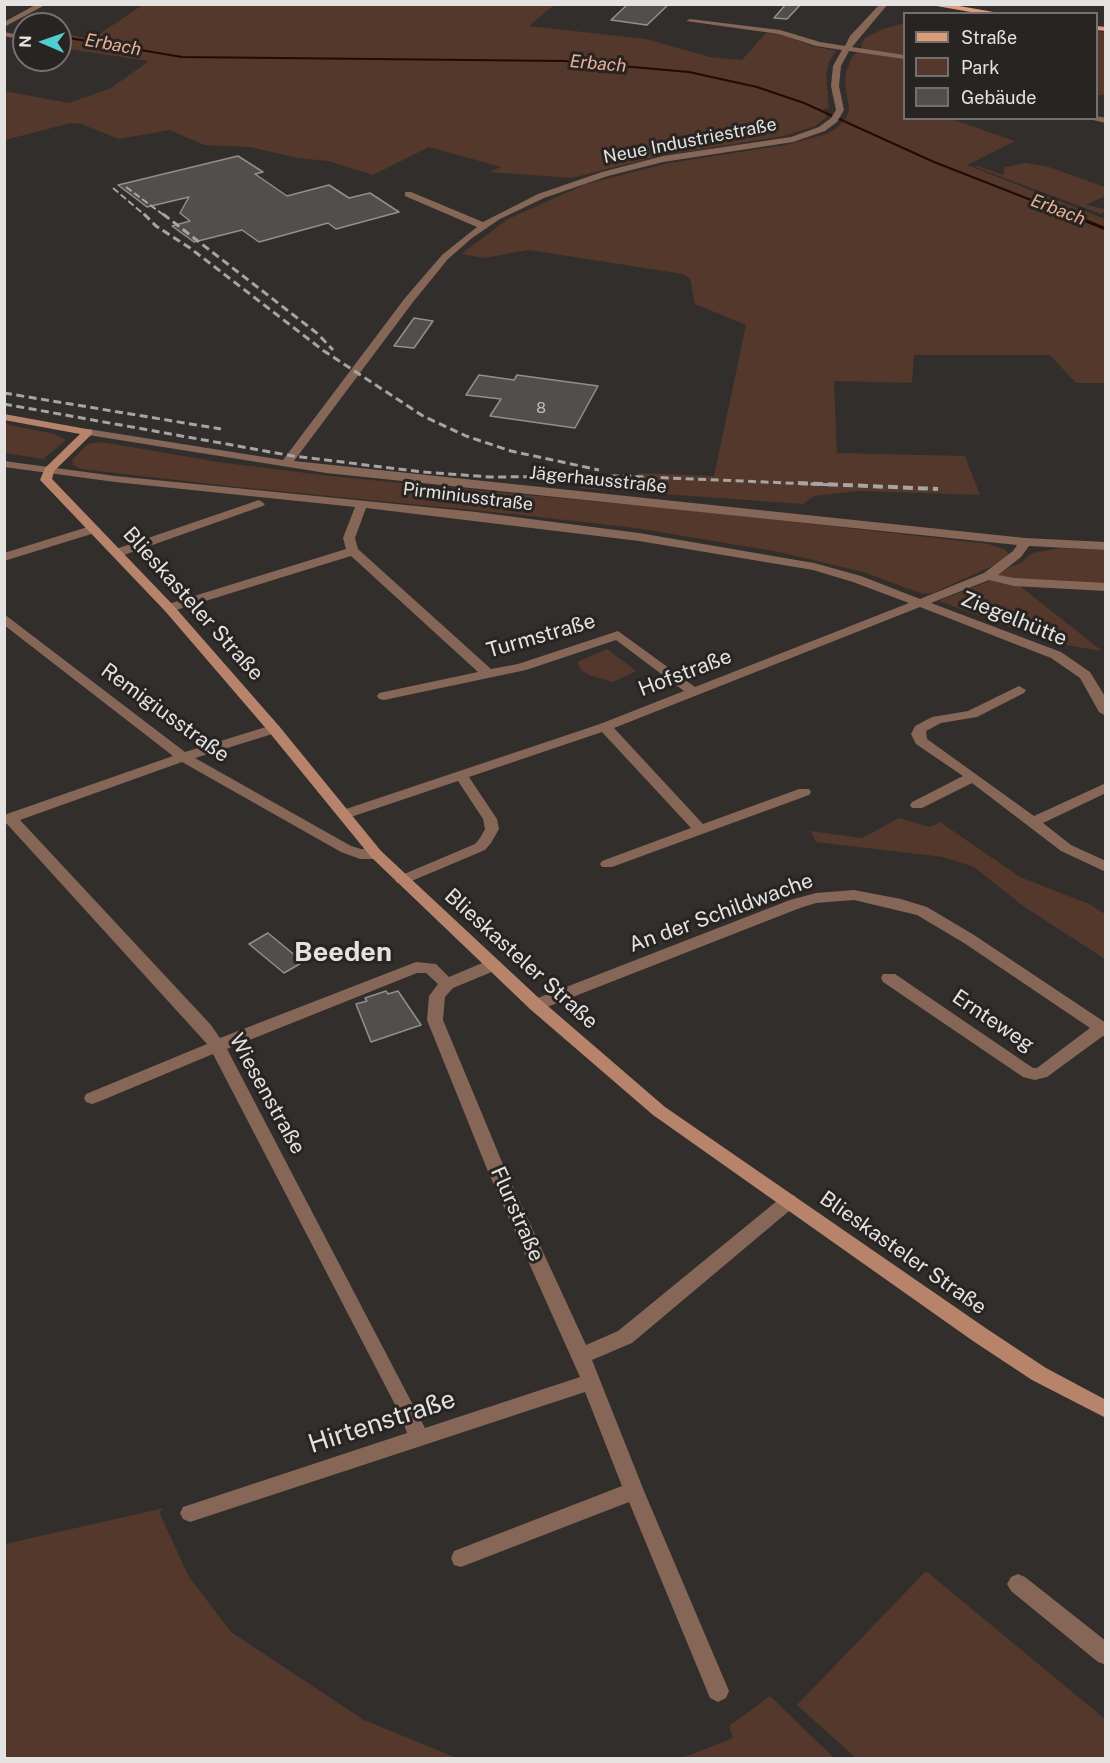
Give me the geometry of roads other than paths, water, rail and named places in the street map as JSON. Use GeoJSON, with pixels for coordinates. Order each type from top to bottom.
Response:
{"type":"FeatureCollection","features":[{"type":"Feature","properties":{"kind":"main road"},"geometry":{"type":"LineString","coordinates":[[928,4],[987,12]]}},
{"type":"Feature","properties":{"kind":"street"},"geometry":{"type":"LineString","coordinates":[[4,25],[44,4]]}},
{"type":"Feature","properties":{"kind":"street","name":"Neue Industriestraße"},"geometry":{"type":"LineString","coordinates":[[285,465],[424,282],[451,251],[483,226],[541,196],[605,174],[663,159],[804,136],[822,129],[837,116],[835,86],[837,66],[846,48],[885,4]]}},
{"type":"Feature","properties":{"kind":"street"},"geometry":{"type":"LineString","coordinates":[[690,21],[780,33],[819,44],[903,57]]}},
{"type":"Feature","properties":{"kind":"street"},"geometry":{"type":"LineString","coordinates":[[408,194],[483,226]]}},
{"type":"Feature","properties":{"kind":"street"},"geometry":{"type":"LineString","coordinates":[[4,417],[88,432]]}},
{"type":"Feature","properties":{"kind":"street"},"geometry":{"type":"LineString","coordinates":[[49,470],[88,432]]}},
{"type":"Feature","properties":{"kind":"street","name":"Jägerhausstraße"},"geometry":{"type":"LineString","coordinates":[[88,432],[285,465],[1025,542],[1106,546]]}},
{"type":"Feature","properties":{"kind":"street","name":"Pirminiusstraße"},"geometry":{"type":"LineString","coordinates":[[4,464],[202,489],[362,503],[617,534],[788,562],[846,575],[920,603]]}},
{"type":"Feature","properties":{"kind":"street","name":"Blieskasteler Straße"},"geometry":{"type":"LineString","coordinates":[[49,470],[46,480],[169,609],[274,729],[376,854],[536,1005],[659,1111],[980,1335],[1039,1374],[1106,1410]]}},
{"type":"Feature","properties":{"kind":"street"},"geometry":{"type":"LineString","coordinates":[[362,503],[349,538],[353,551],[488,674]]}},
{"type":"Feature","properties":{"kind":"street"},"geometry":{"type":"LineString","coordinates":[[117,553],[259,504]]}},
{"type":"Feature","properties":{"kind":"street"},"geometry":{"type":"LineString","coordinates":[[4,557],[94,529]]}},
{"type":"Feature","properties":{"kind":"street","name":"Hofstraße"},"geometry":{"type":"LineString","coordinates":[[345,814],[462,777],[605,727],[988,576],[1005,565],[1025,542]]}},
{"type":"Feature","properties":{"kind":"street"},"geometry":{"type":"LineString","coordinates":[[169,609],[353,551]]}},
{"type":"Feature","properties":{"kind":"street"},"geometry":{"type":"LineString","coordinates":[[988,576],[1014,582],[1106,586]]}},
{"type":"Feature","properties":{"kind":"street","name":"Ziegelhütte"},"geometry":{"type":"LineString","coordinates":[[920,603],[1035,645],[1069,663],[1085,675],[1106,712]]}},
{"type":"Feature","properties":{"kind":"street","name":"Remigiusstraße"},"geometry":{"type":"LineString","coordinates":[[4,618],[183,757],[346,849],[360,854],[376,854]]}},
{"type":"Feature","properties":{"kind":"street","name":"Turmstraße"},"geometry":{"type":"LineString","coordinates":[[384,696],[545,660],[618,635],[694,692]]}},
{"type":"Feature","properties":{"kind":"street"},"geometry":{"type":"LineString","coordinates":[[1019,690],[972,714],[937,720],[921,729],[918,734],[921,741],[973,777],[1066,848],[1106,867]]}},
{"type":"Feature","properties":{"kind":"street"},"geometry":{"type":"LineString","coordinates":[[605,727],[700,829]]}},
{"type":"Feature","properties":{"kind":"street"},"geometry":{"type":"LineString","coordinates":[[7,819],[183,757],[274,729]]}},
{"type":"Feature","properties":{"kind":"street"},"geometry":{"type":"LineString","coordinates":[[402,880],[480,847],[486,840],[492,829],[490,819],[462,777]]}},
{"type":"Feature","properties":{"kind":"street"},"geometry":{"type":"LineString","coordinates":[[917,805],[973,777]]}},
{"type":"Feature","properties":{"kind":"street"},"geometry":{"type":"LineString","coordinates":[[1032,823],[1106,787]]}},
{"type":"Feature","properties":{"kind":"street"},"geometry":{"type":"LineString","coordinates":[[608,864],[804,792]]}},
{"type":"Feature","properties":{"kind":"street","name":"Wiesenstraße"},"geometry":{"type":"LineString","coordinates":[[7,819],[205,1029],[217,1046],[406,1406],[419,1438]]}},
{"type":"Feature","properties":{"kind":"street","name":"An der Schildwache"},"geometry":{"type":"LineString","coordinates":[[536,1005],[795,904],[816,898],[854,895],[901,904],[922,911],[969,939],[1104,1030]]}},
{"type":"Feature","properties":{"kind":"street"},"geometry":{"type":"LineString","coordinates":[[92,1098],[416,967],[430,968],[447,984],[493,965]]}},
{"type":"Feature","properties":{"kind":"street","name":"Ernteweg"},"geometry":{"type":"LineString","coordinates":[[889,978],[1029,1073],[1041,1072],[1104,1030]]}},
{"type":"Feature","properties":{"kind":"street","name":"Flurstraße"},"geometry":{"type":"LineString","coordinates":[[447,984],[437,996],[435,1020],[498,1174],[581,1356],[634,1491],[718,1691]]}},
{"type":"Feature","properties":{"kind":"street"},"geometry":{"type":"LineString","coordinates":[[581,1356],[625,1337],[789,1201]]}},
{"type":"Feature","properties":{"kind":"street","name":"Hirtenstraße"},"geometry":{"type":"LineString","coordinates":[[190,1513],[591,1382]]}},
{"type":"Feature","properties":{"kind":"street"},"geometry":{"type":"LineString","coordinates":[[461,1558],[634,1491]]}},
{"type":"Feature","properties":{"kind":"street"},"geometry":{"type":"LineString","coordinates":[[1018,1584],[1106,1655]]}},
{"type":"Feature","properties":{"kind":"waterway","name":"Erbach"},"geometry":{"type":"LineString","coordinates":[[72,39],[182,57],[564,61],[689,72],[757,87],[804,103],[934,162],[1072,216]]}},
{"type":"Feature","properties":{"kind":"waterway","name":"Erbach"},"geometry":{"type":"LineString","coordinates":[[1069,214],[1106,229]]}},
{"type":"Feature","properties":{"kind":"railway"},"geometry":{"type":"LineString","coordinates":[[126,187],[165,216]]}},
{"type":"Feature","properties":{"kind":"railway"},"geometry":{"type":"LineString","coordinates":[[113,188],[146,216]]}},
{"type":"Feature","properties":{"kind":"railway"},"geometry":{"type":"LineString","coordinates":[[163,214],[318,334],[333,350]]}},
{"type":"Feature","properties":{"kind":"railway"},"geometry":{"type":"LineString","coordinates":[[146,216],[156,226],[190,248],[324,351],[423,416],[466,436],[511,451],[599,470]]}},
{"type":"Feature","properties":{"kind":"railway"},"geometry":{"type":"LineString","coordinates":[[4,393],[221,429]]}},
{"type":"Feature","properties":{"kind":"railway"},"geometry":{"type":"LineString","coordinates":[[4,404],[293,456],[423,472],[490,477],[623,476],[835,485]]}},
{"type":"Feature","properties":{"kind":"railway"},"geometry":{"type":"LineString","coordinates":[[798,483],[938,489]]}},
{"type":"Feature","properties":{"kind":"district","name":"Beeden"},"geometry":{"type":"Point","coordinates":[343,953]}}]}
